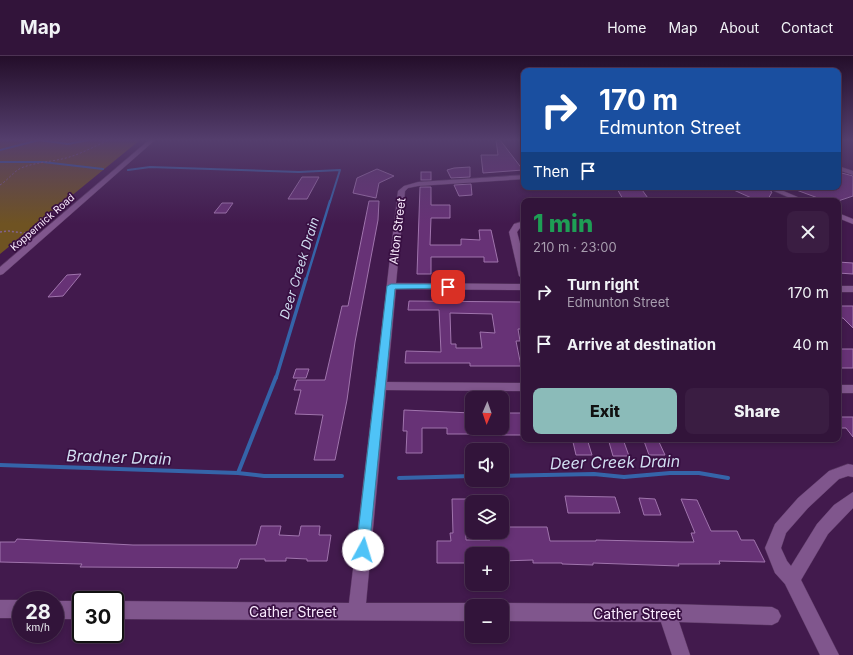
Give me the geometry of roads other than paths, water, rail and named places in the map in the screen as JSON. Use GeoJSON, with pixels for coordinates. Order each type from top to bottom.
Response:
{"type":"FeatureCollection","features":[{"type":"Feature","properties":{"kind":"street","name":"Koppernick Road"},"geometry":{"type":"LineString","coordinates":[[0,272],[120,168]]}},
{"type":"Feature","properties":{"kind":"street"},"geometry":{"type":"LineString","coordinates":[[841,169],[853,173]]}},
{"type":"Feature","properties":{"kind":"street","name":"Alton Street"},"geometry":{"type":"LineString","coordinates":[[357,612],[402,191],[406,187],[418,184],[521,177]]}},
{"type":"Feature","properties":{"kind":"street"},"geometry":{"type":"LineString","coordinates":[[775,190],[795,198]]}},
{"type":"Feature","properties":{"kind":"street"},"geometry":{"type":"LineString","coordinates":[[841,217],[853,222]]}},
{"type":"Feature","properties":{"kind":"street"},"geometry":{"type":"LineString","coordinates":[[521,224],[517,226],[514,232],[521,263]]}},
{"type":"Feature","properties":{"kind":"street"},"geometry":{"type":"LineString","coordinates":[[391,286],[521,287]]}},
{"type":"Feature","properties":{"kind":"street"},"geometry":{"type":"LineString","coordinates":[[841,289],[853,289]]}},
{"type":"Feature","properties":{"kind":"street"},"geometry":{"type":"LineString","coordinates":[[380,386],[521,387]]}},
{"type":"Feature","properties":{"kind":"street"},"geometry":{"type":"LineString","coordinates":[[841,389],[853,389]]}},
{"type":"Feature","properties":{"kind":"street"},"geometry":{"type":"LineString","coordinates":[[830,655],[791,578],[782,566],[773,548],[780,529],[804,503],[834,475],[853,470]]}},
{"type":"Feature","properties":{"kind":"street"},"geometry":{"type":"LineString","coordinates":[[791,578],[801,569],[809,550],[822,529],[834,515],[853,499]]}},
{"type":"Feature","properties":{"kind":"street"},"geometry":{"type":"LineString","coordinates":[[0,609],[12,610]]}},
{"type":"Feature","properties":{"kind":"street","name":"Cather Street"},"geometry":{"type":"LineString","coordinates":[[124,610],[465,612]]}},
{"type":"Feature","properties":{"kind":"street","name":"Cather Street"},"geometry":{"type":"LineString","coordinates":[[509,612],[666,613],[772,616]]}},
{"type":"Feature","properties":{"kind":"street"},"geometry":{"type":"LineString","coordinates":[[666,613],[681,655]]}},
{"type":"Feature","properties":{"kind":"waterway","name":"Deer Creek Drain"},"geometry":{"type":"LineString","coordinates":[[94,168],[103,169]]}},
{"type":"Feature","properties":{"kind":"waterway","name":"Deer Creek Drain"},"geometry":{"type":"LineString","coordinates":[[128,170],[143,168]]}},
{"type":"Feature","properties":{"kind":"waterway","name":"Deer Creek Drain"},"geometry":{"type":"LineString","coordinates":[[178,168],[299,172],[340,170],[330,202]]}},
{"type":"Feature","properties":{"kind":"waterway","name":"Deer Creek Drain"},"geometry":{"type":"LineString","coordinates":[[306,280],[330,201]]}},
{"type":"Feature","properties":{"kind":"waterway","name":"Deer Creek Drain"},"geometry":{"type":"LineString","coordinates":[[276,378],[306,279]]}},
{"type":"Feature","properties":{"kind":"waterway","name":"Deer Creek Drain"},"geometry":{"type":"LineString","coordinates":[[238,473],[276,377]]}},
{"type":"Feature","properties":{"kind":"waterway","name":"Bradner Drain"},"geometry":{"type":"LineString","coordinates":[[0,465],[238,473]]}},
{"type":"Feature","properties":{"kind":"waterway","name":"Deer Creek Drain"},"geometry":{"type":"LineString","coordinates":[[238,473],[264,476],[342,476]]}},
{"type":"Feature","properties":{"kind":"waterway","name":"Deer Creek Drain"},"geometry":{"type":"LineString","coordinates":[[509,476],[594,474],[624,477],[670,473],[699,473],[728,478]]}},
{"type":"Feature","properties":{"kind":"waterway","name":"Deer Creek Drain"},"geometry":{"type":"LineString","coordinates":[[399,478],[465,476]]}}]}
